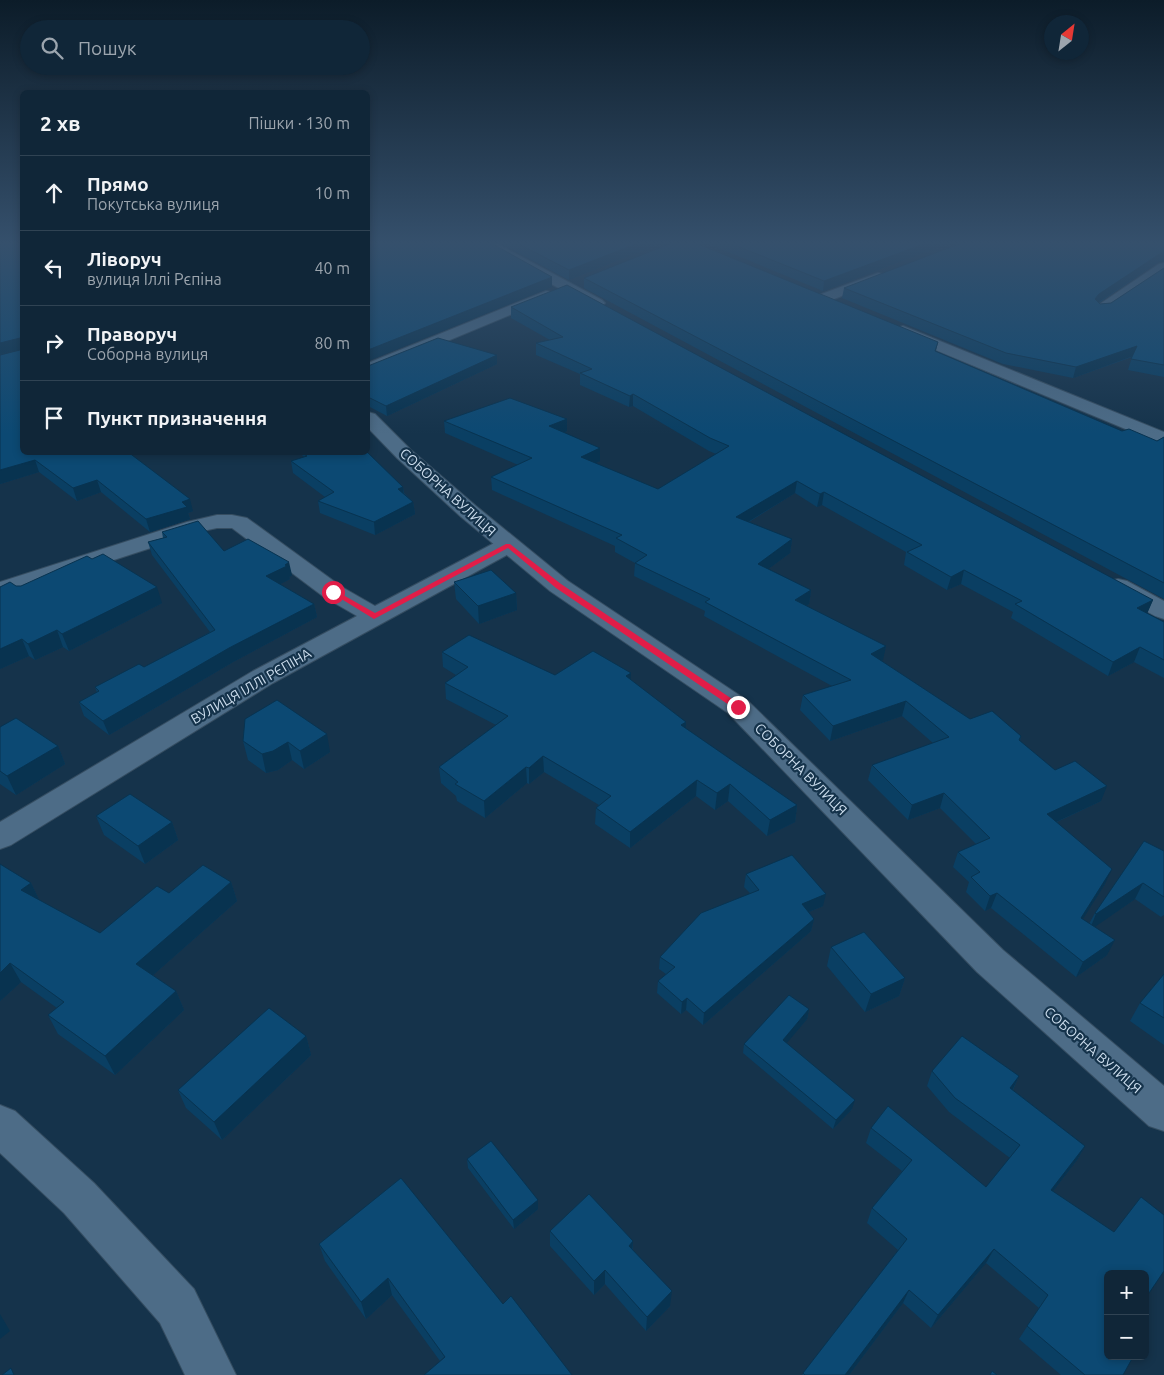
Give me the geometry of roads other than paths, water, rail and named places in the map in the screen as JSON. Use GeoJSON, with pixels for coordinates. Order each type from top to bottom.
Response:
{"type":"FeatureCollection","features":[{"type":"Feature","properties":{"kind":"street"},"geometry":{"type":"LineString","coordinates":[[370,368],[521,306]]}},
{"type":"Feature","properties":{"kind":"street"},"geometry":{"type":"LineString","coordinates":[[605,306],[612,311]]}},
{"type":"Feature","properties":{"kind":"street"},"geometry":{"type":"LineString","coordinates":[[1102,309],[1106,306]]}},
{"type":"Feature","properties":{"kind":"street"},"geometry":{"type":"LineString","coordinates":[[888,325],[1164,439]]}},
{"type":"Feature","properties":{"kind":"street","name":"СОБОРНА ВУЛИЦЯ"},"geometry":{"type":"LineString","coordinates":[[370,420],[404,454],[508,546],[559,586],[738,707],[990,961],[1164,1112]]}},
{"type":"Feature","properties":{"kind":"street"},"geometry":{"type":"LineString","coordinates":[[0,590],[181,531],[204,524],[230,520],[239,523],[351,604],[374,616]]}},
{"type":"Feature","properties":{"kind":"street","name":"ВУЛИЦЯ ІЛЛІ РЄПІНА"},"geometry":{"type":"LineString","coordinates":[[0,836],[263,676],[508,546]]}},
{"type":"Feature","properties":{"kind":"street"},"geometry":{"type":"LineString","coordinates":[[1103,578],[1164,611]]}},
{"type":"Feature","properties":{"kind":"street"},"geometry":{"type":"LineString","coordinates":[[0,1125],[79,1198],[177,1306],[211,1375]]}}]}
